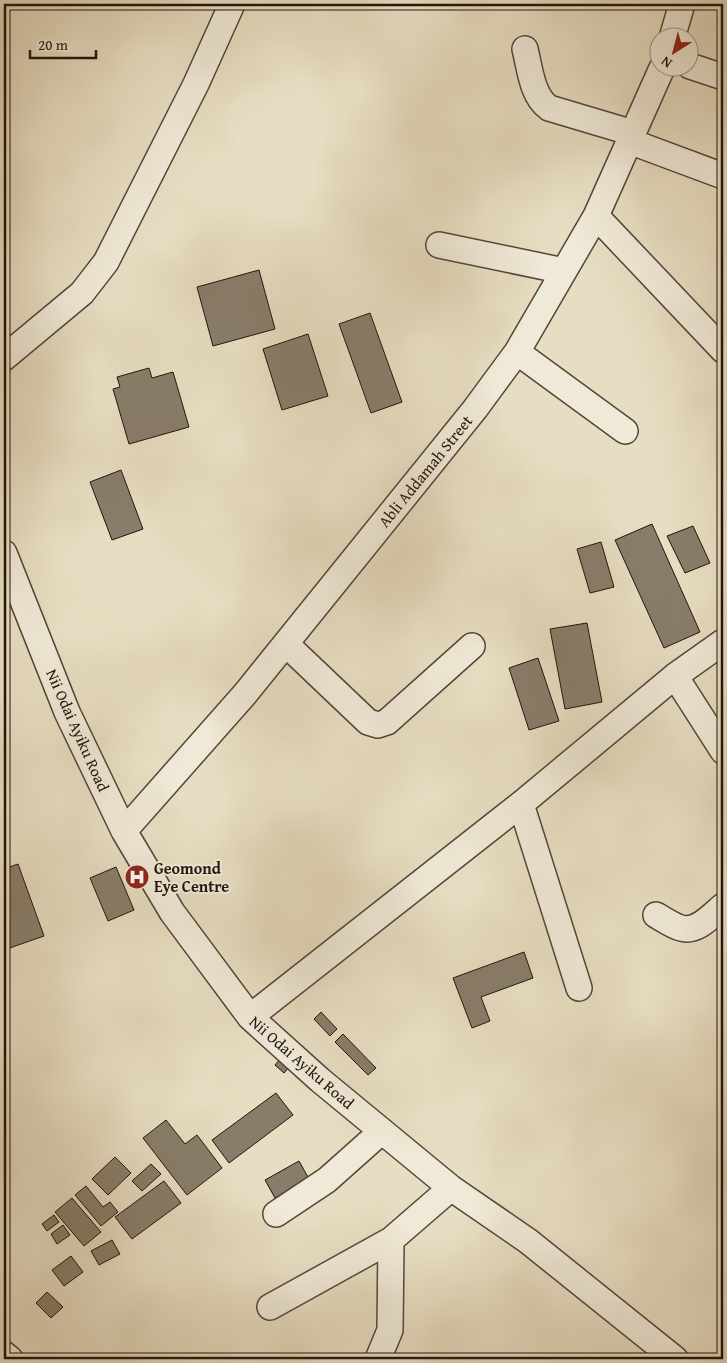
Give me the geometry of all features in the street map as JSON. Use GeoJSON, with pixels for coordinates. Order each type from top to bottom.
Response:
{"type":"FeatureCollection","features":[{"type":"Feature","properties":{"kind":"street"},"geometry":{"type":"LineString","coordinates":[[4,358],[82,293],[106,262],[196,84],[232,4]]}},
{"type":"Feature","properties":{"kind":"street"},"geometry":{"type":"LineString","coordinates":[[675,28],[682,4]]}},
{"type":"Feature","properties":{"kind":"street"},"geometry":{"type":"LineString","coordinates":[[525,49],[538,96],[543,104],[549,108],[631,137],[723,176]]}},
{"type":"Feature","properties":{"kind":"street"},"geometry":{"type":"LineString","coordinates":[[700,69],[723,77]]}},
{"type":"Feature","properties":{"kind":"street","name":"Abli Addamah Street"},"geometry":{"type":"LineString","coordinates":[[124,831],[245,694],[475,409],[517,352],[596,216],[658,78]]}},
{"type":"Feature","properties":{"kind":"street"},"geometry":{"type":"LineString","coordinates":[[596,216],[723,350]]}},
{"type":"Feature","properties":{"kind":"street"},"geometry":{"type":"LineString","coordinates":[[439,245],[564,270]]}},
{"type":"Feature","properties":{"kind":"street"},"geometry":{"type":"LineString","coordinates":[[517,352],[625,431]]}},
{"type":"Feature","properties":{"kind":"street","name":"Nii Odai Ayiku Road"},"geometry":{"type":"LineString","coordinates":[[4,553],[13,605],[124,831],[172,912],[250,1017],[320,1080],[451,1188],[528,1241],[675,1359]]}},
{"type":"Feature","properties":{"kind":"street"},"geometry":{"type":"LineString","coordinates":[[250,1017],[521,804],[676,676],[723,642]]}},
{"type":"Feature","properties":{"kind":"street"},"geometry":{"type":"LineString","coordinates":[[286,644],[368,722],[378,725],[388,722],[472,646]]}},
{"type":"Feature","properties":{"kind":"street"},"geometry":{"type":"LineString","coordinates":[[676,676],[723,750]]}},
{"type":"Feature","properties":{"kind":"street"},"geometry":{"type":"LineString","coordinates":[[521,804],[579,988]]}},
{"type":"Feature","properties":{"kind":"street"},"geometry":{"type":"LineString","coordinates":[[656,915],[681,928],[692,929],[703,923],[723,906]]}},
{"type":"Feature","properties":{"kind":"street"},"geometry":{"type":"LineString","coordinates":[[276,1214],[327,1180],[382,1131]]}},
{"type":"Feature","properties":{"kind":"street"},"geometry":{"type":"LineString","coordinates":[[270,1307],[391,1240],[451,1188]]}},
{"type":"Feature","properties":{"kind":"street"},"geometry":{"type":"LineString","coordinates":[[378,1359],[390,1330],[391,1240]]}},
{"type":"Feature","properties":{"kind":"street"},"geometry":{"type":"LineString","coordinates":[[4,1354],[10,1359]]}},
{"type":"Feature","properties":{"kind":"building"},"geometry":{"type":"Polygon","coordinates":[[[259,270],[275,329],[213,346],[197,287],[259,270]]]}},
{"type":"Feature","properties":{"kind":"building"},"geometry":{"type":"Polygon","coordinates":[[[370,313],[402,402],[371,413],[339,324],[370,313]]]}},
{"type":"Feature","properties":{"kind":"building"},"geometry":{"type":"Polygon","coordinates":[[[308,334],[328,396],[282,410],[263,349],[308,334]]]}},
{"type":"Feature","properties":{"kind":"building"},"geometry":{"type":"Polygon","coordinates":[[[149,368],[152,378],[173,372],[189,427],[129,444],[113,389],[120,387],[117,377],[149,368]]]}},
{"type":"Feature","properties":{"kind":"building"},"geometry":{"type":"Polygon","coordinates":[[[121,470],[143,529],[112,540],[90,482],[121,470]]]}},
{"type":"Feature","properties":{"kind":"building"},"geometry":{"type":"Polygon","coordinates":[[[652,524],[700,632],[664,648],[615,540],[652,524]]]}},
{"type":"Feature","properties":{"kind":"building"},"geometry":{"type":"Polygon","coordinates":[[[693,526],[710,563],[685,573],[667,536],[693,526]]]}},
{"type":"Feature","properties":{"kind":"building"},"geometry":{"type":"Polygon","coordinates":[[[601,542],[614,587],[590,593],[577,549],[601,542]]]}},
{"type":"Feature","properties":{"kind":"building"},"geometry":{"type":"Polygon","coordinates":[[[587,623],[602,702],[565,709],[550,629],[587,623]]]}},
{"type":"Feature","properties":{"kind":"building"},"geometry":{"type":"Polygon","coordinates":[[[538,658],[559,721],[529,730],[509,668],[538,658]]]}},
{"type":"Feature","properties":{"kind":"building"},"geometry":{"type":"Polygon","coordinates":[[[18,864],[44,936],[4,950],[4,869],[18,864]]]}},
{"type":"Feature","properties":{"kind":"building"},"geometry":{"type":"Polygon","coordinates":[[[116,867],[134,910],[108,921],[90,878],[116,867]]]}},
{"type":"Feature","properties":{"kind":"building"},"geometry":{"type":"Polygon","coordinates":[[[524,952],[533,978],[481,997],[490,1021],[472,1028],[453,978],[524,952]]]}},
{"type":"Feature","properties":{"kind":"building"},"geometry":{"type":"Polygon","coordinates":[[[321,1012],[337,1029],[330,1036],[314,1019],[321,1012]]]}},
{"type":"Feature","properties":{"kind":"building"},"geometry":{"type":"Polygon","coordinates":[[[343,1034],[376,1068],[368,1075],[335,1042],[343,1034]]]}},
{"type":"Feature","properties":{"kind":"building"},"geometry":{"type":"Polygon","coordinates":[[[281,1058],[290,1066],[284,1073],[275,1065],[281,1058]]]}},
{"type":"Feature","properties":{"kind":"building"},"geometry":{"type":"Polygon","coordinates":[[[276,1093],[293,1115],[229,1163],[212,1140],[276,1093]]]}},
{"type":"Feature","properties":{"kind":"building"},"geometry":{"type":"Polygon","coordinates":[[[166,1120],[185,1144],[197,1135],[222,1168],[187,1195],[143,1138],[166,1120]]]}},
{"type":"Feature","properties":{"kind":"building"},"geometry":{"type":"Polygon","coordinates":[[[115,1157],[131,1173],[108,1195],[92,1179],[115,1157]]]}},
{"type":"Feature","properties":{"kind":"building"},"geometry":{"type":"Polygon","coordinates":[[[299,1161],[309,1179],[275,1198],[265,1180],[299,1161]]]}},
{"type":"Feature","properties":{"kind":"building"},"geometry":{"type":"Polygon","coordinates":[[[151,1164],[161,1174],[142,1191],[132,1181],[151,1164]]]}},
{"type":"Feature","properties":{"kind":"building"},"geometry":{"type":"Polygon","coordinates":[[[164,1181],[181,1203],[132,1239],[115,1217],[164,1181]]]}},
{"type":"Feature","properties":{"kind":"building"},"geometry":{"type":"Polygon","coordinates":[[[86,1186],[103,1207],[110,1202],[118,1212],[101,1226],[75,1195],[86,1186]]]}},
{"type":"Feature","properties":{"kind":"building"},"geometry":{"type":"Polygon","coordinates":[[[72,1198],[101,1232],[84,1246],[55,1212],[72,1198]]]}},
{"type":"Feature","properties":{"kind":"building"},"geometry":{"type":"Polygon","coordinates":[[[54,1215],[59,1222],[47,1231],[42,1224],[54,1215]]]}},
{"type":"Feature","properties":{"kind":"building"},"geometry":{"type":"Polygon","coordinates":[[[63,1225],[70,1235],[57,1244],[51,1234],[63,1225]]]}},
{"type":"Feature","properties":{"kind":"building"},"geometry":{"type":"Polygon","coordinates":[[[112,1240],[120,1254],[99,1265],[91,1251],[112,1240]]]}},
{"type":"Feature","properties":{"kind":"building"},"geometry":{"type":"Polygon","coordinates":[[[71,1256],[83,1272],[64,1286],[52,1270],[71,1256]]]}},
{"type":"Feature","properties":{"kind":"building"},"geometry":{"type":"Polygon","coordinates":[[[47,1292],[63,1307],[51,1318],[36,1303],[47,1292]]]}},
{"type":"Feature","properties":{"kind":"place","name":"Geomond Eye Centre"},"geometry":{"type":"Point","coordinates":[137,877]}}]}
